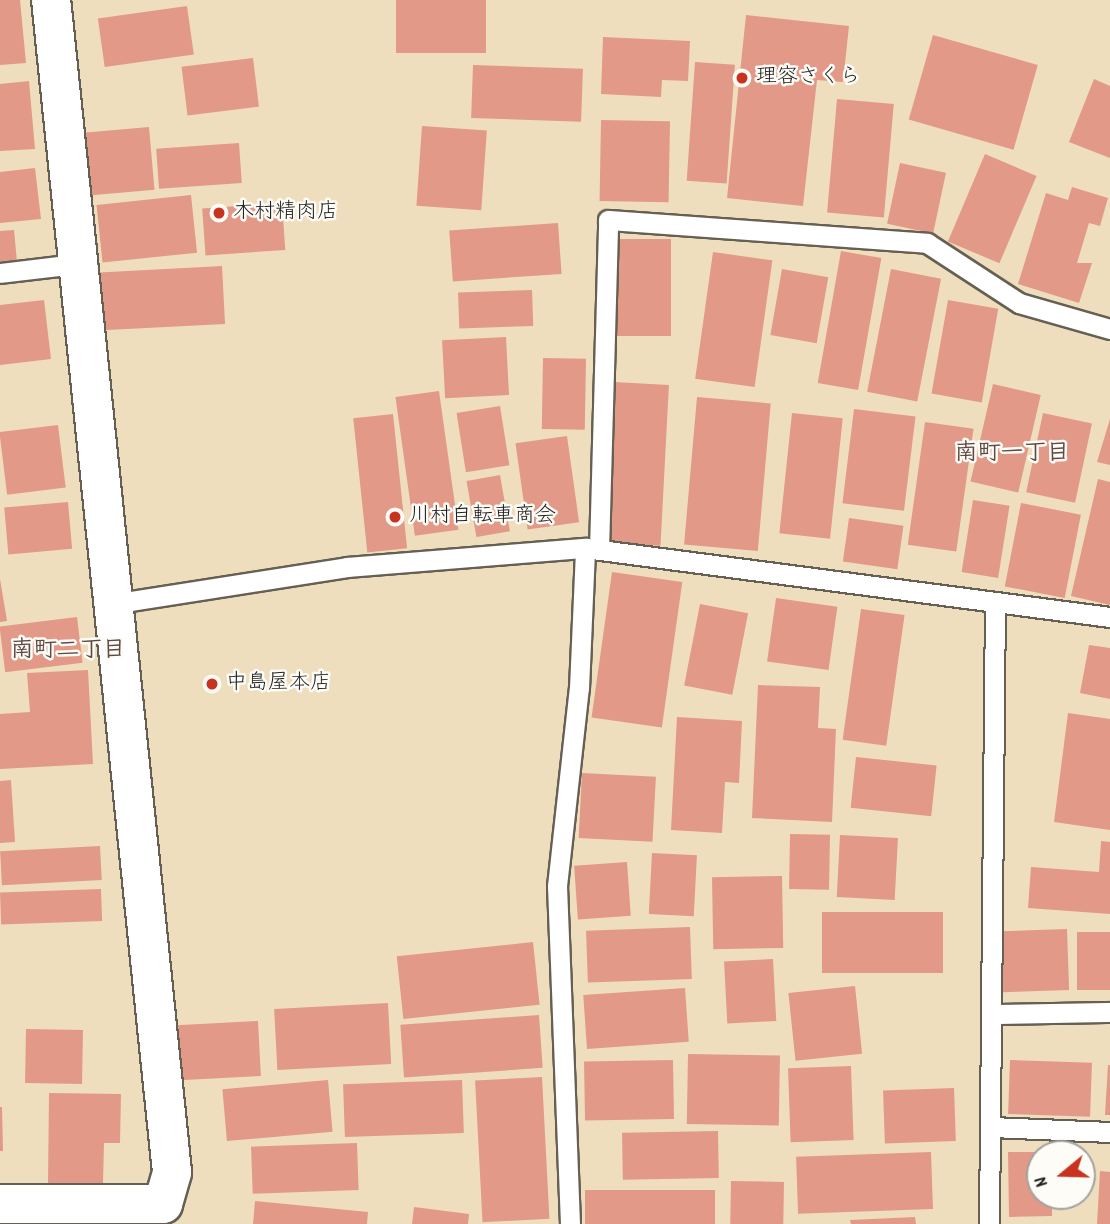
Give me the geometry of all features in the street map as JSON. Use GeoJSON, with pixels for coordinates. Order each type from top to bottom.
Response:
{"type":"FeatureCollection","features":[{"type":"Feature","properties":{"kind":"street"},"geometry":{"type":"LineString","coordinates":[[0,1204],[164,1214],[172,1172],[76,264],[51,0]]}},
{"type":"Feature","properties":{"kind":"lane"},"geometry":{"type":"LineString","coordinates":[[570,1224],[558,886],[592,549],[608,220],[927,243],[1019,303],[1110,329]]}},
{"type":"Feature","properties":{"kind":"lane"},"geometry":{"type":"LineString","coordinates":[[0,273],[76,264]]}},
{"type":"Feature","properties":{"kind":"lane"},"geometry":{"type":"LineString","coordinates":[[112,604],[347,567],[592,549],[1110,617]]}},
{"type":"Feature","properties":{"kind":"lane"},"geometry":{"type":"LineString","coordinates":[[989,1224],[995,602]]}},
{"type":"Feature","properties":{"kind":"lane"},"geometry":{"type":"LineString","coordinates":[[993,1014],[1110,1012]]}},
{"type":"Feature","properties":{"kind":"lane"},"geometry":{"type":"LineString","coordinates":[[991,1127],[1110,1132]]}},
{"type":"Feature","properties":{"kind":"building"},"geometry":{"type":"Polygon","coordinates":[[[0,0],[20,0],[26,63],[0,65],[0,0]]]}},
{"type":"Feature","properties":{"kind":"building"},"geometry":{"type":"Polygon","coordinates":[[[396,0],[486,0],[486,53],[396,53],[396,0]]]}},
{"type":"Feature","properties":{"kind":"building"},"geometry":{"type":"Polygon","coordinates":[[[187,6],[194,55],[105,67],[98,19],[187,6]]]}},
{"type":"Feature","properties":{"kind":"building"},"geometry":{"type":"Polygon","coordinates":[[[746,15],[849,26],[843,82],[817,80],[803,206],[727,198],[746,15]]]}},
{"type":"Feature","properties":{"kind":"building"},"geometry":{"type":"Polygon","coordinates":[[[933,35],[1038,65],[1014,150],[909,120],[933,35]]]}},
{"type":"Feature","properties":{"kind":"building"},"geometry":{"type":"Polygon","coordinates":[[[603,37],[690,41],[688,81],[662,80],[661,97],[601,94],[603,37]]]}},
{"type":"Feature","properties":{"kind":"building"},"geometry":{"type":"Polygon","coordinates":[[[253,58],[259,107],[188,115],[182,67],[253,58]]]}},
{"type":"Feature","properties":{"kind":"building"},"geometry":{"type":"Polygon","coordinates":[[[695,62],[735,65],[727,184],[687,181],[695,62]]]}},
{"type":"Feature","properties":{"kind":"building"},"geometry":{"type":"Polygon","coordinates":[[[473,65],[583,69],[581,122],[471,118],[473,65]]]}},
{"type":"Feature","properties":{"kind":"building"},"geometry":{"type":"Polygon","coordinates":[[[1094,79],[1110,86],[1110,158],[1069,142],[1094,79]]]}},
{"type":"Feature","properties":{"kind":"building"},"geometry":{"type":"Polygon","coordinates":[[[29,81],[35,149],[0,151],[0,84],[29,81]]]}},
{"type":"Feature","properties":{"kind":"building"},"geometry":{"type":"Polygon","coordinates":[[[837,99],[894,104],[884,218],[827,213],[837,99]]]}},
{"type":"Feature","properties":{"kind":"building"},"geometry":{"type":"Polygon","coordinates":[[[601,120],[670,121],[669,202],[600,201],[601,120]]]}},
{"type":"Feature","properties":{"kind":"building"},"geometry":{"type":"Polygon","coordinates":[[[422,126],[487,131],[481,210],[416,206],[422,126]]]}},
{"type":"Feature","properties":{"kind":"building"},"geometry":{"type":"Polygon","coordinates":[[[149,127],[154,190],[89,196],[83,133],[149,127]]]}},
{"type":"Feature","properties":{"kind":"building"},"geometry":{"type":"Polygon","coordinates":[[[239,143],[242,183],[159,189],[156,149],[239,143]]]}},
{"type":"Feature","properties":{"kind":"building"},"geometry":{"type":"Polygon","coordinates":[[[985,154],[1037,176],[999,263],[948,241],[985,154]]]}},
{"type":"Feature","properties":{"kind":"building"},"geometry":{"type":"Polygon","coordinates":[[[900,163],[946,173],[933,233],[887,224],[900,163]]]}},
{"type":"Feature","properties":{"kind":"building"},"geometry":{"type":"Polygon","coordinates":[[[35,168],[41,219],[0,223],[0,172],[35,168]]]}},
{"type":"Feature","properties":{"kind":"building"},"geometry":{"type":"Polygon","coordinates":[[[1072,187],[1108,198],[1100,226],[1089,223],[1077,263],[1092,263],[1079,303],[1018,284],[1046,193],[1068,200],[1072,187]]]}},
{"type":"Feature","properties":{"kind":"building"},"geometry":{"type":"Polygon","coordinates":[[[191,195],[197,253],[103,263],[97,205],[191,195]]]}},
{"type":"Feature","properties":{"kind":"building"},"geometry":{"type":"Polygon","coordinates":[[[282,203],[285,250],[205,255],[202,209],[282,203]]]}},
{"type":"Feature","properties":{"kind":"building"},"geometry":{"type":"Polygon","coordinates":[[[558,223],[562,274],[453,281],[449,231],[558,223]]]}},
{"type":"Feature","properties":{"kind":"building"},"geometry":{"type":"Polygon","coordinates":[[[14,230],[17,262],[0,263],[0,231],[14,230]]]}},
{"type":"Feature","properties":{"kind":"building"},"geometry":{"type":"Polygon","coordinates":[[[611,239],[671,239],[671,336],[611,336],[611,239]]]}},
{"type":"Feature","properties":{"kind":"building"},"geometry":{"type":"Polygon","coordinates":[[[841,251],[881,258],[858,390],[818,383],[841,251]]]}},
{"type":"Feature","properties":{"kind":"building"},"geometry":{"type":"Polygon","coordinates":[[[713,252],[772,260],[755,387],[695,379],[713,252]]]}},
{"type":"Feature","properties":{"kind":"building"},"geometry":{"type":"Polygon","coordinates":[[[222,266],[225,324],[102,330],[99,272],[222,266]]]}},
{"type":"Feature","properties":{"kind":"building"},"geometry":{"type":"Polygon","coordinates":[[[782,269],[828,277],[817,343],[770,335],[782,269]]]}},
{"type":"Feature","properties":{"kind":"building"},"geometry":{"type":"Polygon","coordinates":[[[891,269],[941,279],[917,401],[867,392],[891,269]]]}},
{"type":"Feature","properties":{"kind":"building"},"geometry":{"type":"Polygon","coordinates":[[[532,290],[533,326],[459,329],[458,293],[532,290]]]}},
{"type":"Feature","properties":{"kind":"building"},"geometry":{"type":"Polygon","coordinates":[[[44,300],[51,359],[0,365],[0,305],[44,300]]]}},
{"type":"Feature","properties":{"kind":"building"},"geometry":{"type":"Polygon","coordinates":[[[948,300],[998,309],[982,402],[932,394],[948,300]]]}},
{"type":"Feature","properties":{"kind":"building"},"geometry":{"type":"Polygon","coordinates":[[[506,337],[509,395],[445,398],[442,340],[506,337]]]}},
{"type":"Feature","properties":{"kind":"building"},"geometry":{"type":"Polygon","coordinates":[[[543,358],[586,359],[585,430],[542,429],[543,358]]]}},
{"type":"Feature","properties":{"kind":"building"},"geometry":{"type":"Polygon","coordinates":[[[614,382],[669,385],[660,546],[606,543],[614,382]]]}},
{"type":"Feature","properties":{"kind":"building"},"geometry":{"type":"Polygon","coordinates":[[[993,384],[1041,395],[1018,492],[971,481],[993,384]]]}},
{"type":"Feature","properties":{"kind":"building"},"geometry":{"type":"Polygon","coordinates":[[[439,391],[458,530],[415,536],[395,397],[439,391]]]}},
{"type":"Feature","properties":{"kind":"building"},"geometry":{"type":"Polygon","coordinates":[[[697,397],[771,403],[758,551],[684,544],[697,397]]]}},
{"type":"Feature","properties":{"kind":"building"},"geometry":{"type":"Polygon","coordinates":[[[500,406],[509,465],[466,472],[457,413],[500,406]]]}},
{"type":"Feature","properties":{"kind":"building"},"geometry":{"type":"Polygon","coordinates":[[[854,409],[916,417],[904,511],[842,503],[854,409]]]}},
{"type":"Feature","properties":{"kind":"building"},"geometry":{"type":"Polygon","coordinates":[[[792,413],[843,418],[830,539],[779,533],[792,413]]]}},
{"type":"Feature","properties":{"kind":"building"},"geometry":{"type":"Polygon","coordinates":[[[1043,413],[1092,423],[1075,503],[1026,492],[1043,413]]]}},
{"type":"Feature","properties":{"kind":"building"},"geometry":{"type":"Polygon","coordinates":[[[393,414],[407,548],[367,552],[353,418],[393,414]]]}},
{"type":"Feature","properties":{"kind":"building"},"geometry":{"type":"Polygon","coordinates":[[[1110,419],[1110,465],[1097,462],[1110,419]]]}},
{"type":"Feature","properties":{"kind":"building"},"geometry":{"type":"Polygon","coordinates":[[[925,422],[974,429],[956,552],[908,545],[925,422]]]}},
{"type":"Feature","properties":{"kind":"building"},"geometry":{"type":"Polygon","coordinates":[[[58,425],[66,488],[7,495],[0,432],[58,425]]]}},
{"type":"Feature","properties":{"kind":"building"},"geometry":{"type":"Polygon","coordinates":[[[567,436],[579,522],[528,529],[516,443],[567,436]]]}},
{"type":"Feature","properties":{"kind":"building"},"geometry":{"type":"Polygon","coordinates":[[[500,475],[510,531],[476,537],[467,481],[500,475]]]}},
{"type":"Feature","properties":{"kind":"building"},"geometry":{"type":"Polygon","coordinates":[[[1098,479],[1110,482],[1110,605],[1071,596],[1098,479]]]}},
{"type":"Feature","properties":{"kind":"building"},"geometry":{"type":"Polygon","coordinates":[[[973,500],[1010,506],[998,578],[962,572],[973,500]]]}},
{"type":"Feature","properties":{"kind":"building"},"geometry":{"type":"Polygon","coordinates":[[[68,502],[72,549],[8,554],[4,508],[68,502]]]}},
{"type":"Feature","properties":{"kind":"building"},"geometry":{"type":"Polygon","coordinates":[[[1021,503],[1081,515],[1065,598],[1005,586],[1021,503]]]}},
{"type":"Feature","properties":{"kind":"building"},"geometry":{"type":"Polygon","coordinates":[[[849,518],[903,526],[897,569],[843,562],[849,518]]]}},
{"type":"Feature","properties":{"kind":"building"},"geometry":{"type":"Polygon","coordinates":[[[612,572],[682,582],[662,727],[592,718],[612,572]]]}},
{"type":"Feature","properties":{"kind":"building"},"geometry":{"type":"Polygon","coordinates":[[[0,579],[7,621],[0,622],[0,579]]]}},
{"type":"Feature","properties":{"kind":"building"},"geometry":{"type":"Polygon","coordinates":[[[776,598],[837,607],[828,670],[767,661],[776,598]]]}},
{"type":"Feature","properties":{"kind":"building"},"geometry":{"type":"Polygon","coordinates":[[[700,604],[748,613],[732,695],[684,685],[700,604]]]}},
{"type":"Feature","properties":{"kind":"building"},"geometry":{"type":"Polygon","coordinates":[[[861,609],[905,615],[886,746],[843,740],[861,609]]]}},
{"type":"Feature","properties":{"kind":"building"},"geometry":{"type":"Polygon","coordinates":[[[77,617],[83,663],[5,672],[0,626],[77,617]]]}},
{"type":"Feature","properties":{"kind":"building"},"geometry":{"type":"Polygon","coordinates":[[[1089,645],[1110,648],[1110,699],[1080,693],[1089,645]]]}},
{"type":"Feature","properties":{"kind":"building"},"geometry":{"type":"Polygon","coordinates":[[[88,670],[93,764],[0,769],[0,714],[30,712],[27,673],[88,670]]]}},
{"type":"Feature","properties":{"kind":"building"},"geometry":{"type":"Polygon","coordinates":[[[758,685],[820,687],[818,728],[836,729],[832,822],[752,818],[758,685]]]}},
{"type":"Feature","properties":{"kind":"building"},"geometry":{"type":"Polygon","coordinates":[[[1068,713],[1110,719],[1110,830],[1054,822],[1068,713]]]}},
{"type":"Feature","properties":{"kind":"building"},"geometry":{"type":"Polygon","coordinates":[[[677,717],[742,721],[739,783],[725,782],[722,833],[671,830],[677,717]]]}},
{"type":"Feature","properties":{"kind":"building"},"geometry":{"type":"Polygon","coordinates":[[[856,757],[937,765],[931,816],[851,808],[856,757]]]}},
{"type":"Feature","properties":{"kind":"building"},"geometry":{"type":"Polygon","coordinates":[[[582,773],[656,777],[652,842],[579,838],[582,773]]]}},
{"type":"Feature","properties":{"kind":"building"},"geometry":{"type":"Polygon","coordinates":[[[11,780],[15,842],[0,843],[0,781],[11,780]]]}},
{"type":"Feature","properties":{"kind":"building"},"geometry":{"type":"Polygon","coordinates":[[[790,834],[830,835],[829,890],[789,889],[790,834]]]}},
{"type":"Feature","properties":{"kind":"building"},"geometry":{"type":"Polygon","coordinates":[[[840,835],[898,838],[895,900],[837,897],[840,835]]]}},
{"type":"Feature","properties":{"kind":"building"},"geometry":{"type":"Polygon","coordinates":[[[1101,841],[1110,842],[1110,914],[1028,908],[1031,867],[1099,872],[1101,841]]]}},
{"type":"Feature","properties":{"kind":"building"},"geometry":{"type":"Polygon","coordinates":[[[100,846],[102,880],[2,885],[0,851],[100,846]]]}},
{"type":"Feature","properties":{"kind":"building"},"geometry":{"type":"Polygon","coordinates":[[[652,853],[697,855],[694,916],[649,914],[652,853]]]}},
{"type":"Feature","properties":{"kind":"building"},"geometry":{"type":"Polygon","coordinates":[[[627,862],[631,916],[578,920],[574,866],[627,862]]]}},
{"type":"Feature","properties":{"kind":"building"},"geometry":{"type":"Polygon","coordinates":[[[782,876],[783,948],[713,949],[712,877],[782,876]]]}},
{"type":"Feature","properties":{"kind":"building"},"geometry":{"type":"Polygon","coordinates":[[[101,889],[102,921],[1,925],[0,893],[101,889]]]}},
{"type":"Feature","properties":{"kind":"building"},"geometry":{"type":"Polygon","coordinates":[[[822,912],[943,912],[943,973],[822,973],[822,912]]]}},
{"type":"Feature","properties":{"kind":"building"},"geometry":{"type":"Polygon","coordinates":[[[690,927],[692,979],[588,983],[586,931],[690,927]]]}},
{"type":"Feature","properties":{"kind":"building"},"geometry":{"type":"Polygon","coordinates":[[[1067,929],[1069,990],[1003,992],[1001,931],[1067,929]]]}},
{"type":"Feature","properties":{"kind":"building"},"geometry":{"type":"Polygon","coordinates":[[[1077,932],[1110,932],[1110,990],[1077,990],[1077,932]]]}},
{"type":"Feature","properties":{"kind":"building"},"geometry":{"type":"Polygon","coordinates":[[[533,942],[540,1005],[403,1019],[397,956],[533,942]]]}},
{"type":"Feature","properties":{"kind":"building"},"geometry":{"type":"Polygon","coordinates":[[[773,959],[776,1021],[727,1023],[724,962],[773,959]]]}},
{"type":"Feature","properties":{"kind":"building"},"geometry":{"type":"Polygon","coordinates":[[[855,986],[862,1054],[795,1061],[788,993],[855,986]]]}},
{"type":"Feature","properties":{"kind":"building"},"geometry":{"type":"Polygon","coordinates":[[[685,988],[689,1042],[587,1049],[583,995],[685,988]]]}},
{"type":"Feature","properties":{"kind":"building"},"geometry":{"type":"Polygon","coordinates":[[[388,1003],[391,1064],[277,1070],[274,1009],[388,1003]]]}},
{"type":"Feature","properties":{"kind":"building"},"geometry":{"type":"Polygon","coordinates":[[[539,1015],[543,1068],[404,1078],[400,1025],[539,1015]]]}},
{"type":"Feature","properties":{"kind":"building"},"geometry":{"type":"Polygon","coordinates":[[[258,1021],[261,1076],[175,1080],[172,1026],[258,1021]]]}},
{"type":"Feature","properties":{"kind":"building"},"geometry":{"type":"Polygon","coordinates":[[[26,1029],[83,1030],[82,1084],[25,1083],[26,1029]]]}},
{"type":"Feature","properties":{"kind":"building"},"geometry":{"type":"Polygon","coordinates":[[[688,1054],[780,1056],[779,1126],[687,1124],[688,1054]]]}},
{"type":"Feature","properties":{"kind":"building"},"geometry":{"type":"Polygon","coordinates":[[[673,1060],[674,1119],[585,1121],[584,1062],[673,1060]]]}},
{"type":"Feature","properties":{"kind":"building"},"geometry":{"type":"Polygon","coordinates":[[[1010,1060],[1092,1063],[1090,1117],[1008,1114],[1010,1060]]]}},
{"type":"Feature","properties":{"kind":"building"},"geometry":{"type":"Polygon","coordinates":[[[1108,1065],[1110,1115],[1105,1115],[1108,1065]]]}},
{"type":"Feature","properties":{"kind":"building"},"geometry":{"type":"Polygon","coordinates":[[[851,1066],[854,1140],[791,1142],[788,1068],[851,1066]]]}},
{"type":"Feature","properties":{"kind":"building"},"geometry":{"type":"Polygon","coordinates":[[[542,1077],[549,1219],[483,1222],[475,1081],[542,1077]]]}},
{"type":"Feature","properties":{"kind":"building"},"geometry":{"type":"Polygon","coordinates":[[[328,1080],[333,1132],[227,1141],[222,1089],[328,1080]]]}},
{"type":"Feature","properties":{"kind":"building"},"geometry":{"type":"Polygon","coordinates":[[[462,1080],[464,1133],[345,1137],[343,1084],[462,1080]]]}},
{"type":"Feature","properties":{"kind":"building"},"geometry":{"type":"Polygon","coordinates":[[[954,1088],[956,1141],[885,1143],[883,1090],[954,1088]]]}},
{"type":"Feature","properties":{"kind":"building"},"geometry":{"type":"Polygon","coordinates":[[[49,1093],[121,1094],[120,1143],[104,1143],[103,1183],[48,1183],[49,1093]]]}},
{"type":"Feature","properties":{"kind":"building"},"geometry":{"type":"Polygon","coordinates":[[[2,1107],[3,1151],[0,1151],[2,1107]]]}},
{"type":"Feature","properties":{"kind":"building"},"geometry":{"type":"Polygon","coordinates":[[[718,1131],[719,1178],[623,1180],[622,1133],[718,1131]]]}},
{"type":"Feature","properties":{"kind":"building"},"geometry":{"type":"Polygon","coordinates":[[[357,1143],[359,1190],[253,1194],[251,1147],[357,1143]]]}},
{"type":"Feature","properties":{"kind":"building"},"geometry":{"type":"Polygon","coordinates":[[[931,1152],[933,1209],[798,1214],[796,1157],[931,1152]]]}},
{"type":"Feature","properties":{"kind":"building"},"geometry":{"type":"Polygon","coordinates":[[[1008,1152],[1026,1152],[1026,1210],[1052,1210],[1052,1216],[1009,1217],[1008,1152]]]}},
{"type":"Feature","properties":{"kind":"building"},"geometry":{"type":"Polygon","coordinates":[[[1100,1171],[1110,1172],[1110,1224],[1097,1224],[1100,1171]]]}},
{"type":"Feature","properties":{"kind":"building"},"geometry":{"type":"Polygon","coordinates":[[[731,1181],[784,1182],[783,1224],[730,1224],[731,1181]]]}},
{"type":"Feature","properties":{"kind":"building"},"geometry":{"type":"Polygon","coordinates":[[[585,1190],[715,1190],[715,1224],[585,1224],[585,1190]]]}},
{"type":"Feature","properties":{"kind":"building"},"geometry":{"type":"Polygon","coordinates":[[[255,1201],[368,1212],[367,1224],[253,1224],[255,1201]]]}},
{"type":"Feature","properties":{"kind":"building"},"geometry":{"type":"Polygon","coordinates":[[[414,1207],[469,1214],[468,1224],[412,1224],[414,1207]]]}},
{"type":"Feature","properties":{"kind":"building"},"geometry":{"type":"Polygon","coordinates":[[[915,1217],[916,1224],[851,1224],[850,1220],[915,1217]]]}},
{"type":"Feature","properties":{"kind":"place","name":"理容さくら"},"geometry":{"type":"Point","coordinates":[742,78]}},
{"type":"Feature","properties":{"kind":"place","name":"木村精肉店"},"geometry":{"type":"Point","coordinates":[219,213]}},
{"type":"Feature","properties":{"kind":"place","name":"川村自転車商会"},"geometry":{"type":"Point","coordinates":[395,517]}},
{"type":"Feature","properties":{"kind":"place","name":"中島屋本店"},"geometry":{"type":"Point","coordinates":[212,684]}},
{"type":"Feature","properties":{"kind":"district","name":"南町一丁目"},"geometry":{"type":"Point","coordinates":[1012,455]}},
{"type":"Feature","properties":{"kind":"district","name":"南町二丁目"},"geometry":{"type":"Point","coordinates":[68,652]}}]}
